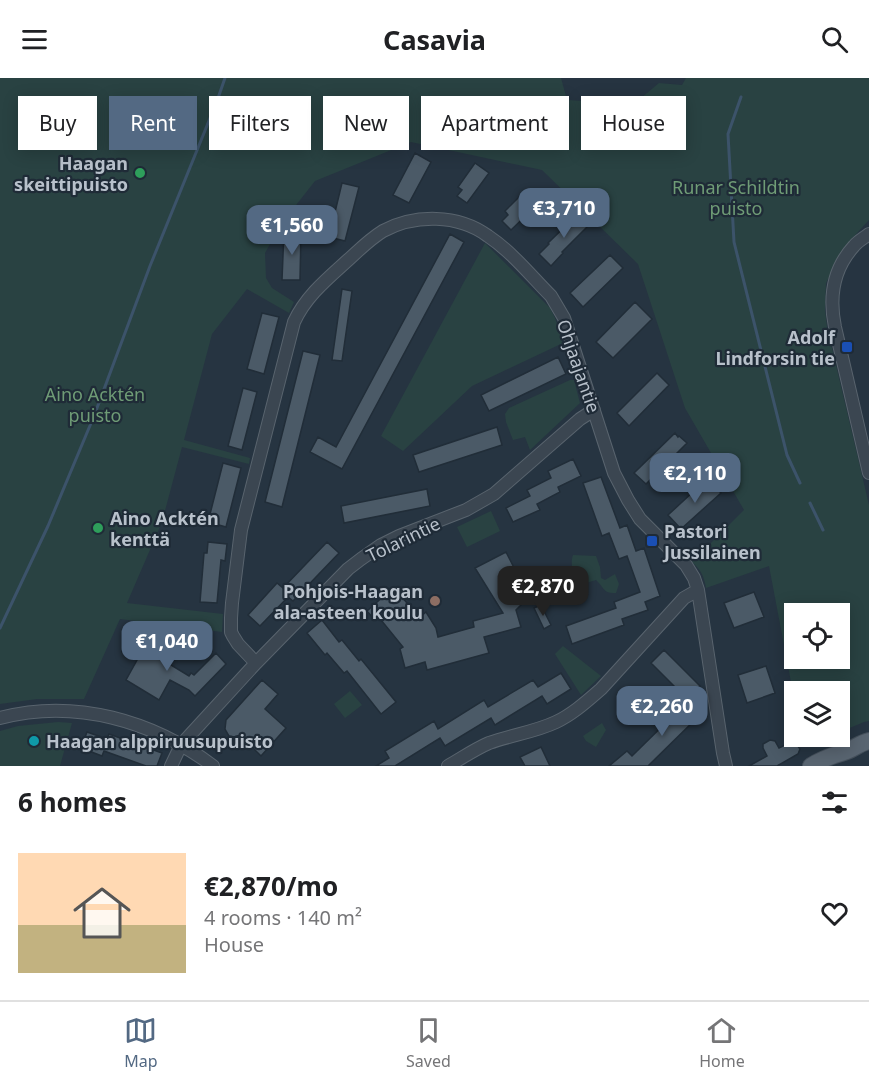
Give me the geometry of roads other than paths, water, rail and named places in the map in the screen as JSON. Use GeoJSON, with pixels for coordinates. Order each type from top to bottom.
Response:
{"type":"FeatureCollection","features":[{"type":"Feature","properties":{"kind":"main road"},"geometry":{"type":"LineString","coordinates":[[811,766],[849,750],[855,745],[869,741]]}},
{"type":"Feature","properties":{"kind":"main road"},"geometry":{"type":"LineString","coordinates":[[849,750],[857,752],[869,750]]}},
{"type":"Feature","properties":{"kind":"street","name":"Ohjaajantie"},"geometry":{"type":"LineString","coordinates":[[256,663],[233,636],[232,603],[241,530],[294,322],[311,295],[369,241],[390,228],[411,220],[443,219],[463,224],[486,234],[499,244],[558,305],[614,473],[640,519],[686,565],[694,578],[698,590],[726,766]]}},
{"type":"Feature","properties":{"kind":"street"},"geometry":{"type":"LineString","coordinates":[[869,234],[854,246],[841,266],[835,281],[832,312],[869,473]]}},
{"type":"Feature","properties":{"kind":"street","name":"Tolarintie"},"geometry":{"type":"LineString","coordinates":[[171,766],[181,745],[256,663],[348,569],[381,545],[466,510],[494,494],[580,419],[594,410]]}},
{"type":"Feature","properties":{"kind":"street"},"geometry":{"type":"LineString","coordinates":[[448,766],[478,748],[555,722],[577,708],[601,688],[684,598],[698,590]]}},
{"type":"Feature","properties":{"kind":"street"},"geometry":{"type":"LineString","coordinates":[[0,718],[34,711],[92,713],[154,731],[194,751],[213,766]]}},
{"type":"Feature","properties":{"kind":"waterway"},"geometry":{"type":"LineString","coordinates":[[0,628],[48,526],[94,416],[150,266],[225,78]]}},
{"type":"Feature","properties":{"kind":"waterway"},"geometry":{"type":"LineString","coordinates":[[741,97],[728,134],[734,242],[787,455],[800,483]]}},
{"type":"Feature","properties":{"kind":"waterway"},"geometry":{"type":"LineString","coordinates":[[810,503],[823,530]]}},
{"type":"Feature","properties":{"kind":"place","name":"Haagan skeittipuisto"},"geometry":{"type":"Point","coordinates":[140,173]}},
{"type":"Feature","properties":{"kind":"place","name":"Adolf Lindforsin tie"},"geometry":{"type":"Point","coordinates":[847,347]}},
{"type":"Feature","properties":{"kind":"place","name":"Aino Acktén kenttä"},"geometry":{"type":"Point","coordinates":[98,528]}},
{"type":"Feature","properties":{"kind":"place","name":"Pastori Jussilainen"},"geometry":{"type":"Point","coordinates":[652,541]}},
{"type":"Feature","properties":{"kind":"place","name":"Pohjois-Haagan ala-asteen koulu"},"geometry":{"type":"Point","coordinates":[435,601]}},
{"type":"Feature","properties":{"kind":"place","name":"Haagan alppiruusupuisto"},"geometry":{"type":"Point","coordinates":[34,741]}},
{"type":"Feature","properties":{"kind":"park label","name":"Runar Schildtin puisto"},"geometry":{"type":"Point","coordinates":[736,197]}},
{"type":"Feature","properties":{"kind":"park label","name":"Aino Acktén puisto"},"geometry":{"type":"Point","coordinates":[95,404]}}]}
